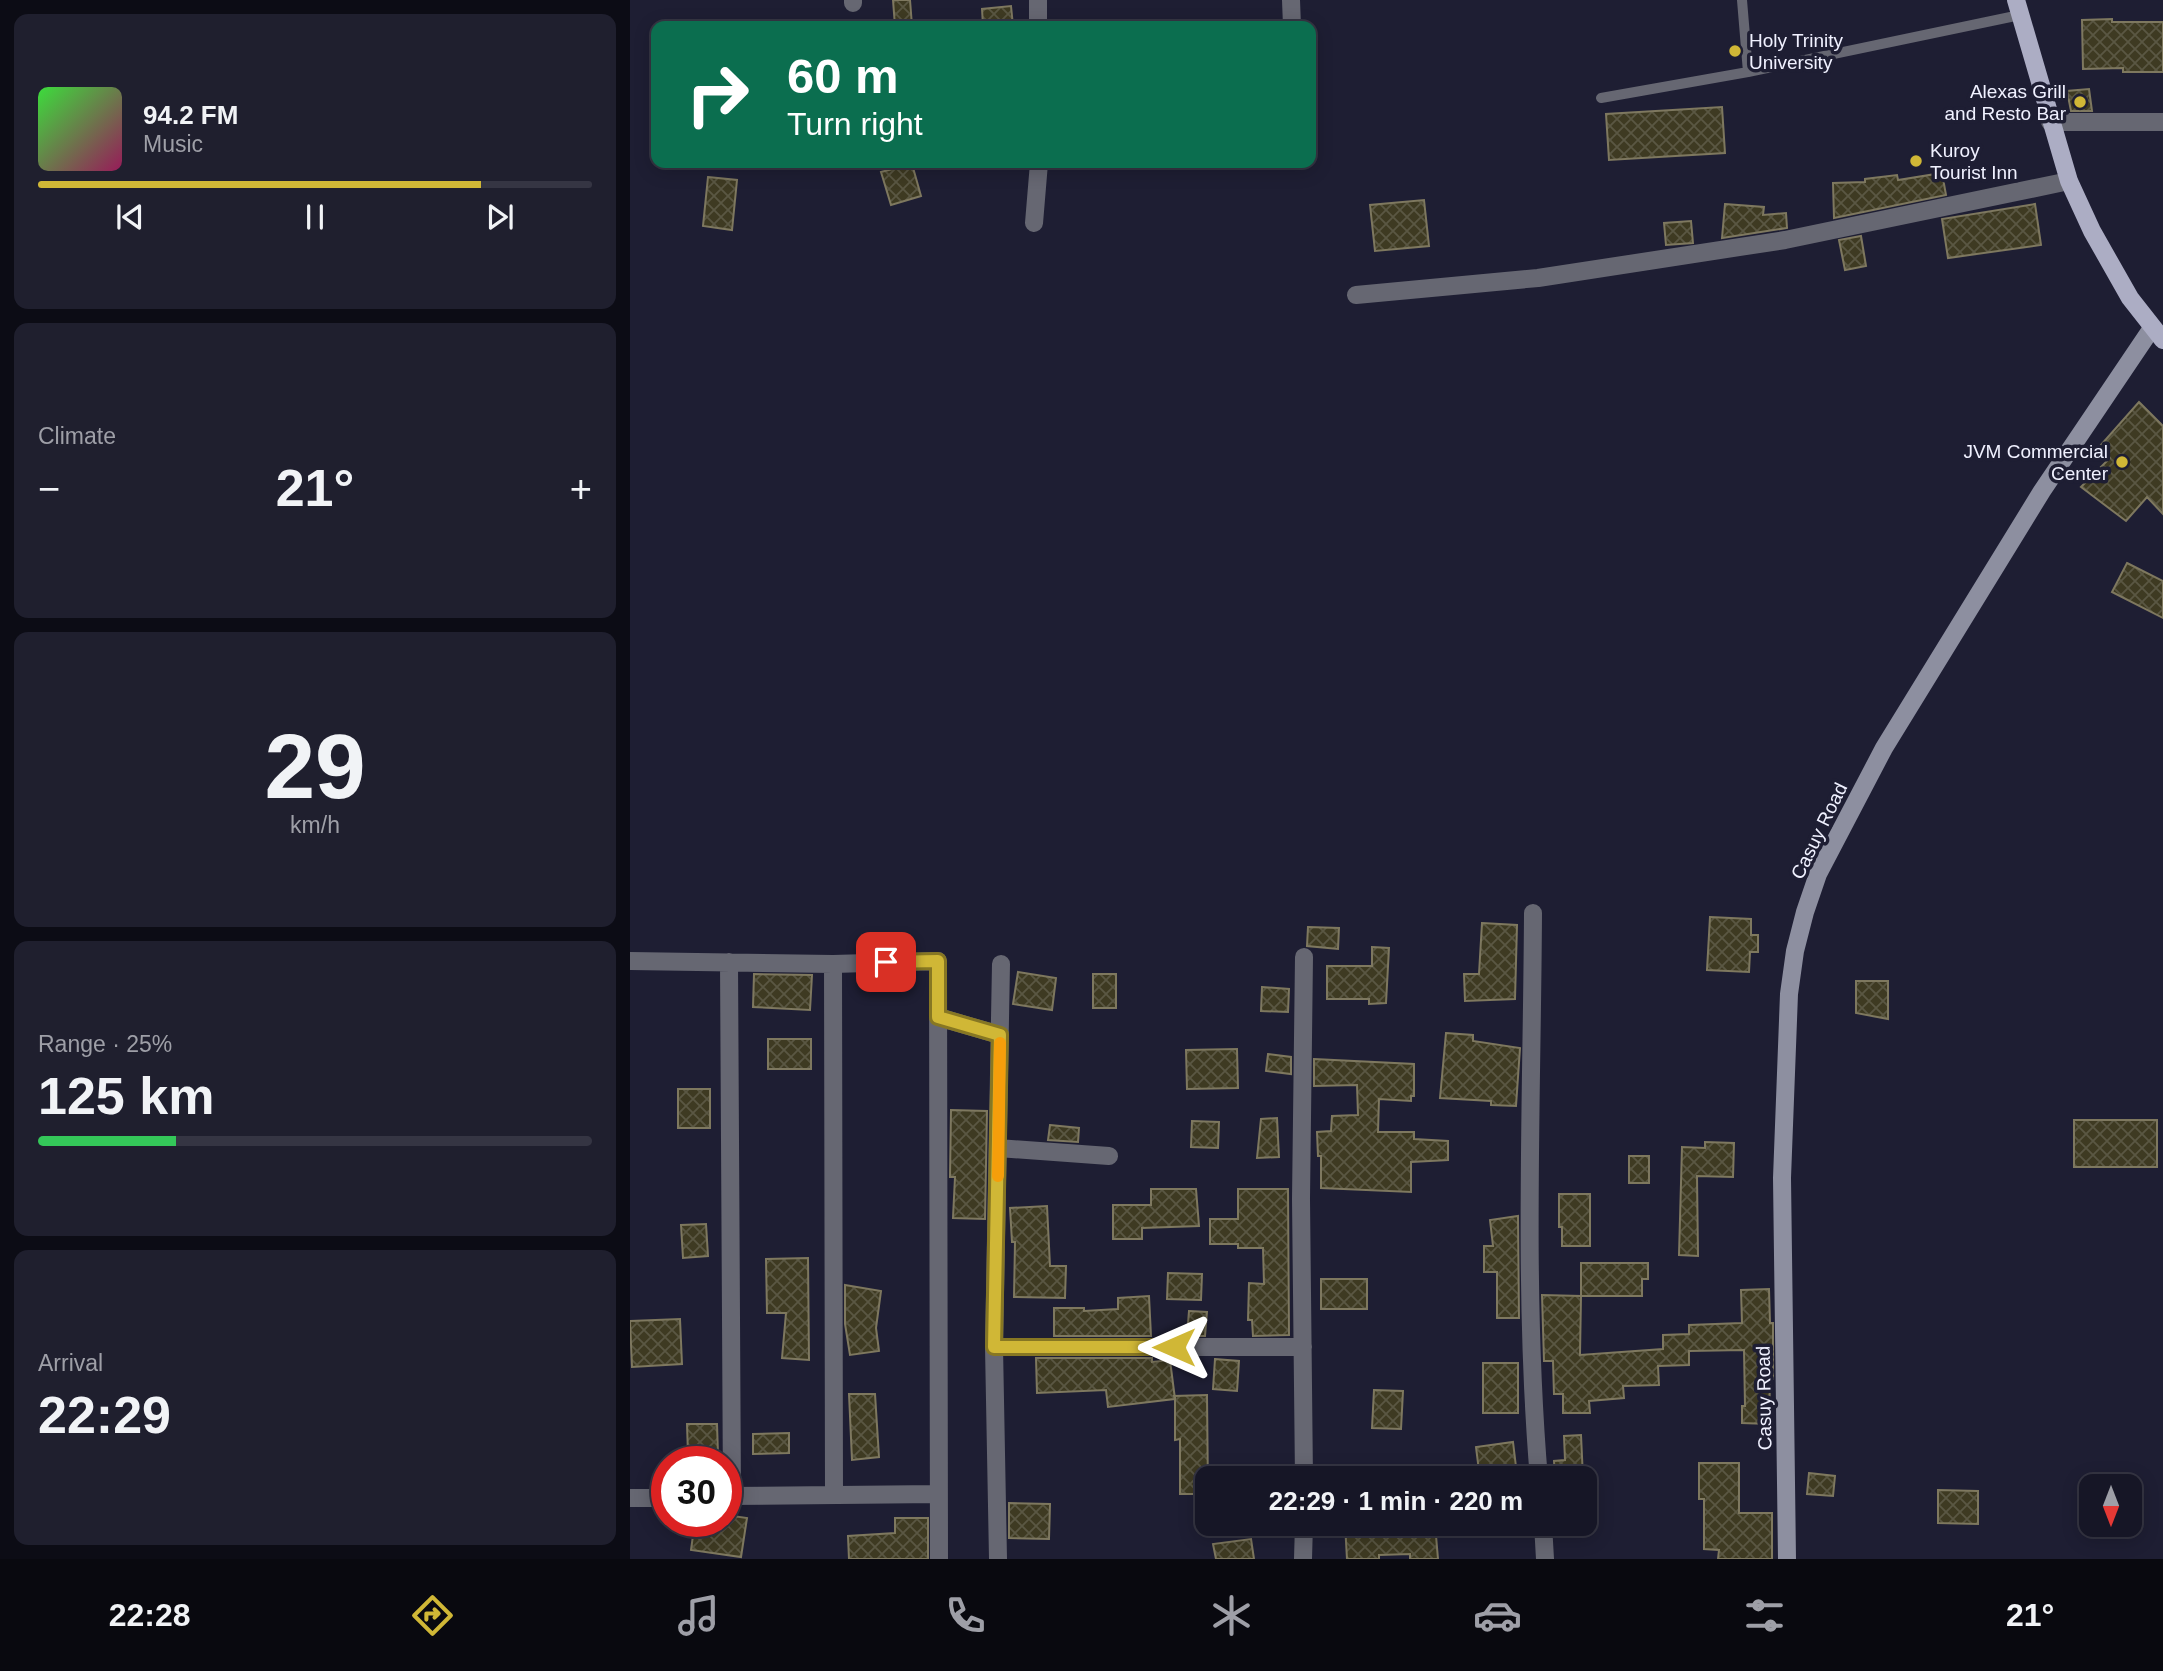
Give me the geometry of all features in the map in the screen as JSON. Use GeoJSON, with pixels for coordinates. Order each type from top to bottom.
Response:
{"type":"FeatureCollection","features":[{"type":"Feature","properties":{"kind":"main road"},"geometry":{"type":"LineString","coordinates":[[2018,8],[2069,181],[2092,231],[2130,298],[2157,334]]}},
{"type":"Feature","properties":{"kind":"street"},"geometry":{"type":"LineString","coordinates":[[1038,0],[1038,21]]}},
{"type":"Feature","properties":{"kind":"street"},"geometry":{"type":"LineString","coordinates":[[1291,0],[1292,21]]}},
{"type":"Feature","properties":{"kind":"street"},"geometry":{"type":"LineString","coordinates":[[2050,122],[2163,122]]}},
{"type":"Feature","properties":{"kind":"street"},"geometry":{"type":"LineString","coordinates":[[1034,223],[1039,168]]}},
{"type":"Feature","properties":{"kind":"street"},"geometry":{"type":"LineString","coordinates":[[1356,295],[1538,278],[1785,240],[2069,181]]}},
{"type":"Feature","properties":{"kind":"street","name":"Casuy Road"},"geometry":{"type":"LineString","coordinates":[[1787,1559],[1782,1178],[1789,994],[1805,912],[1818,874],[1884,748],[2042,491],[2157,334]]}},
{"type":"Feature","properties":{"kind":"street"},"geometry":{"type":"LineString","coordinates":[[1533,913],[1529,1284],[1538,1466]]}},
{"type":"Feature","properties":{"kind":"street"},"geometry":{"type":"LineString","coordinates":[[1304,957],[1301,1079],[1304,1466]]}},
{"type":"Feature","properties":{"kind":"street"},"geometry":{"type":"LineString","coordinates":[[630,961],[833,964],[938,961],[939,1559]]}},
{"type":"Feature","properties":{"kind":"street"},"geometry":{"type":"LineString","coordinates":[[729,962],[729,1446]]}},
{"type":"Feature","properties":{"kind":"street"},"geometry":{"type":"LineString","coordinates":[[833,964],[834,1494]]}},
{"type":"Feature","properties":{"kind":"street"},"geometry":{"type":"LineString","coordinates":[[998,1559],[994,1347],[1001,964]]}},
{"type":"Feature","properties":{"kind":"street"},"geometry":{"type":"LineString","coordinates":[[938,1017],[1000,1035]]}},
{"type":"Feature","properties":{"kind":"street"},"geometry":{"type":"LineString","coordinates":[[998,1149],[1109,1156]]}},
{"type":"Feature","properties":{"kind":"street"},"geometry":{"type":"LineString","coordinates":[[994,1347],[1303,1347]]}},
{"type":"Feature","properties":{"kind":"street"},"geometry":{"type":"LineString","coordinates":[[742,1496],[938,1494]]}},
{"type":"Feature","properties":{"kind":"street"},"geometry":{"type":"LineString","coordinates":[[630,1498],[651,1498]]}},
{"type":"Feature","properties":{"kind":"street"},"geometry":{"type":"LineString","coordinates":[[1303,1559],[1304,1536]]}},
{"type":"Feature","properties":{"kind":"street"},"geometry":{"type":"LineString","coordinates":[[1543,1536],[1545,1559]]}},
{"type":"Feature","properties":{"kind":"lane"},"geometry":{"type":"LineString","coordinates":[[1742,0],[1748,72]]}},
{"type":"Feature","properties":{"kind":"lane"},"geometry":{"type":"LineString","coordinates":[[1601,98],[1748,72],[2018,8]]}},
{"type":"Feature","properties":{"kind":"building"},"geometry":{"type":"Polygon","coordinates":[[[893,0],[910,0],[912,21],[895,21],[893,0]]]}},
{"type":"Feature","properties":{"kind":"building"},"geometry":{"type":"Polygon","coordinates":[[[1011,6],[1012,21],[983,21],[982,9],[1011,6]]]}},
{"type":"Feature","properties":{"kind":"building"},"geometry":{"type":"Polygon","coordinates":[[[2112,19],[2112,22],[2163,22],[2163,72],[2123,72],[2123,68],[2083,69],[2082,20],[2112,19]]]}},
{"type":"Feature","properties":{"kind":"building","name":"Alexas Grill and Resto Bar"},"geometry":{"type":"Polygon","coordinates":[[[2089,89],[2092,111],[2071,111],[2067,91],[2089,89]]]}},
{"type":"Feature","properties":{"kind":"building"},"geometry":{"type":"Polygon","coordinates":[[[1722,107],[1725,153],[1609,160],[1606,114],[1722,107]]]}},
{"type":"Feature","properties":{"kind":"building"},"geometry":{"type":"Polygon","coordinates":[[[913,168],[921,196],[891,205],[881,172],[913,168]]]}},
{"type":"Feature","properties":{"kind":"building"},"geometry":{"type":"Polygon","coordinates":[[[1942,173],[1946,195],[1834,218],[1833,183],[1865,182],[1865,179],[1897,175],[1898,180],[1942,173]]]}},
{"type":"Feature","properties":{"kind":"building"},"geometry":{"type":"Polygon","coordinates":[[[708,177],[737,180],[732,230],[703,226],[708,177]]]}},
{"type":"Feature","properties":{"kind":"building"},"geometry":{"type":"Polygon","coordinates":[[[1424,200],[1429,246],[1375,251],[1370,205],[1424,200]]]}},
{"type":"Feature","properties":{"kind":"building"},"geometry":{"type":"Polygon","coordinates":[[[1725,204],[1764,207],[1763,215],[1786,213],[1787,228],[1722,238],[1725,204]]]}},
{"type":"Feature","properties":{"kind":"building"},"geometry":{"type":"Polygon","coordinates":[[[2035,204],[2041,245],[1948,258],[1942,219],[2035,204]]]}},
{"type":"Feature","properties":{"kind":"building"},"geometry":{"type":"Polygon","coordinates":[[[1691,221],[1693,243],[1666,245],[1664,223],[1691,221]]]}},
{"type":"Feature","properties":{"kind":"building"},"geometry":{"type":"Polygon","coordinates":[[[1861,236],[1866,266],[1845,270],[1839,240],[1861,236]]]}},
{"type":"Feature","properties":{"kind":"building","name":"JVM Commercial Center"},"geometry":{"type":"Polygon","coordinates":[[[2139,402],[2163,426],[2163,514],[2147,497],[2126,521],[2081,487],[2110,458],[2100,446],[2139,402]]]}},
{"type":"Feature","properties":{"kind":"building"},"geometry":{"type":"Polygon","coordinates":[[[2127,563],[2163,581],[2163,618],[2112,592],[2127,563]]]}},
{"type":"Feature","properties":{"kind":"building"},"geometry":{"type":"Polygon","coordinates":[[[1710,917],[1751,919],[1751,935],[1758,935],[1758,952],[1750,952],[1749,972],[1707,970],[1710,917]]]}},
{"type":"Feature","properties":{"kind":"building"},"geometry":{"type":"Polygon","coordinates":[[[1482,923],[1517,925],[1515,999],[1465,1001],[1464,974],[1479,974],[1482,923]]]}},
{"type":"Feature","properties":{"kind":"building"},"geometry":{"type":"Polygon","coordinates":[[[1308,927],[1339,928],[1338,949],[1307,946],[1308,927]]]}},
{"type":"Feature","properties":{"kind":"building"},"geometry":{"type":"Polygon","coordinates":[[[1372,947],[1389,948],[1386,1003],[1369,1004],[1369,999],[1327,999],[1327,966],[1372,966],[1372,947]]]}},
{"type":"Feature","properties":{"kind":"building"},"geometry":{"type":"Polygon","coordinates":[[[1018,972],[1056,978],[1052,1010],[1013,1004],[1018,972]]]}},
{"type":"Feature","properties":{"kind":"building"},"geometry":{"type":"Polygon","coordinates":[[[754,974],[812,975],[810,1010],[753,1007],[754,974]]]}},
{"type":"Feature","properties":{"kind":"building"},"geometry":{"type":"Polygon","coordinates":[[[1093,974],[1116,974],[1116,1008],[1093,1008],[1093,974]]]}},
{"type":"Feature","properties":{"kind":"building"},"geometry":{"type":"Polygon","coordinates":[[[1856,981],[1888,981],[1888,1019],[1856,1013],[1856,981]]]}},
{"type":"Feature","properties":{"kind":"building"},"geometry":{"type":"Polygon","coordinates":[[[1262,987],[1289,989],[1288,1012],[1261,1011],[1262,987]]]}},
{"type":"Feature","properties":{"kind":"building"},"geometry":{"type":"Polygon","coordinates":[[[1446,1033],[1473,1035],[1473,1041],[1520,1048],[1516,1106],[1491,1105],[1491,1101],[1440,1098],[1446,1033]]]}},
{"type":"Feature","properties":{"kind":"building"},"geometry":{"type":"Polygon","coordinates":[[[768,1039],[811,1039],[811,1069],[768,1069],[768,1039]]]}},
{"type":"Feature","properties":{"kind":"building"},"geometry":{"type":"Polygon","coordinates":[[[1237,1049],[1238,1088],[1187,1089],[1186,1050],[1237,1049]]]}},
{"type":"Feature","properties":{"kind":"building"},"geometry":{"type":"Polygon","coordinates":[[[1268,1054],[1291,1057],[1291,1074],[1266,1071],[1268,1054]]]}},
{"type":"Feature","properties":{"kind":"building"},"geometry":{"type":"Polygon","coordinates":[[[1314,1059],[1414,1064],[1414,1096],[1411,1096],[1411,1101],[1379,1099],[1378,1132],[1414,1132],[1414,1139],[1448,1141],[1448,1160],[1411,1162],[1411,1192],[1321,1188],[1321,1156],[1318,1156],[1317,1132],[1331,1131],[1332,1116],[1358,1115],[1357,1085],[1314,1086],[1314,1059]]]}},
{"type":"Feature","properties":{"kind":"building"},"geometry":{"type":"Polygon","coordinates":[[[678,1089],[710,1089],[710,1128],[678,1128],[678,1089]]]}},
{"type":"Feature","properties":{"kind":"building"},"geometry":{"type":"Polygon","coordinates":[[[951,1110],[987,1111],[985,1219],[953,1218],[955,1177],[950,1177],[951,1110]]]}},
{"type":"Feature","properties":{"kind":"building"},"geometry":{"type":"Polygon","coordinates":[[[1277,1118],[1279,1157],[1257,1158],[1261,1119],[1277,1118]]]}},
{"type":"Feature","properties":{"kind":"building"},"geometry":{"type":"Polygon","coordinates":[[[2074,1120],[2157,1120],[2157,1167],[2074,1167],[2074,1120]]]}},
{"type":"Feature","properties":{"kind":"building"},"geometry":{"type":"Polygon","coordinates":[[[1192,1121],[1219,1122],[1218,1148],[1191,1147],[1192,1121]]]}},
{"type":"Feature","properties":{"kind":"building"},"geometry":{"type":"Polygon","coordinates":[[[1050,1125],[1079,1128],[1078,1142],[1048,1140],[1050,1125]]]}},
{"type":"Feature","properties":{"kind":"building"},"geometry":{"type":"Polygon","coordinates":[[[1705,1142],[1734,1143],[1733,1177],[1697,1176],[1698,1256],[1679,1255],[1682,1147],[1705,1148],[1705,1142]]]}},
{"type":"Feature","properties":{"kind":"building"},"geometry":{"type":"Polygon","coordinates":[[[1629,1156],[1649,1156],[1649,1183],[1629,1183],[1629,1156]]]}},
{"type":"Feature","properties":{"kind":"building"},"geometry":{"type":"Polygon","coordinates":[[[1151,1189],[1196,1189],[1199,1226],[1142,1228],[1142,1239],[1113,1239],[1113,1205],[1151,1205],[1151,1189]]]}},
{"type":"Feature","properties":{"kind":"building"},"geometry":{"type":"Polygon","coordinates":[[[1238,1189],[1288,1189],[1289,1335],[1253,1336],[1252,1320],[1248,1320],[1249,1283],[1264,1284],[1263,1248],[1238,1248],[1238,1244],[1210,1244],[1210,1219],[1238,1219],[1238,1189]]]}},
{"type":"Feature","properties":{"kind":"building"},"geometry":{"type":"Polygon","coordinates":[[[1559,1194],[1590,1194],[1590,1246],[1562,1246],[1559,1194]]]}},
{"type":"Feature","properties":{"kind":"building"},"geometry":{"type":"Polygon","coordinates":[[[1047,1206],[1050,1266],[1066,1266],[1065,1298],[1014,1297],[1015,1242],[1012,1242],[1010,1208],[1047,1206]]]}},
{"type":"Feature","properties":{"kind":"building"},"geometry":{"type":"Polygon","coordinates":[[[1518,1216],[1519,1318],[1497,1318],[1497,1272],[1484,1272],[1484,1246],[1493,1246],[1490,1220],[1518,1216]]]}},
{"type":"Feature","properties":{"kind":"building"},"geometry":{"type":"Polygon","coordinates":[[[706,1224],[708,1256],[683,1258],[681,1225],[706,1224]]]}},
{"type":"Feature","properties":{"kind":"building"},"geometry":{"type":"Polygon","coordinates":[[[808,1258],[809,1360],[782,1358],[786,1313],[767,1313],[766,1259],[808,1258]]]}},
{"type":"Feature","properties":{"kind":"building"},"geometry":{"type":"Polygon","coordinates":[[[1581,1263],[1648,1263],[1648,1279],[1642,1279],[1642,1296],[1581,1296],[1581,1263]]]}},
{"type":"Feature","properties":{"kind":"building"},"geometry":{"type":"Polygon","coordinates":[[[1168,1273],[1202,1274],[1201,1300],[1167,1299],[1168,1273]]]}},
{"type":"Feature","properties":{"kind":"building"},"geometry":{"type":"Polygon","coordinates":[[[1321,1279],[1367,1279],[1367,1309],[1321,1309],[1321,1279]]]}},
{"type":"Feature","properties":{"kind":"building"},"geometry":{"type":"Polygon","coordinates":[[[845,1285],[881,1291],[876,1328],[879,1351],[850,1355],[845,1324],[845,1285]]]}},
{"type":"Feature","properties":{"kind":"building"},"geometry":{"type":"Polygon","coordinates":[[[1769,1289],[1770,1323],[1773,1323],[1773,1379],[1770,1379],[1769,1424],[1742,1423],[1742,1406],[1745,1406],[1744,1350],[1689,1351],[1689,1365],[1658,1366],[1659,1385],[1623,1386],[1624,1398],[1589,1401],[1590,1413],[1563,1413],[1563,1394],[1554,1394],[1553,1361],[1544,1361],[1542,1295],[1581,1296],[1580,1355],[1663,1349],[1663,1335],[1689,1334],[1689,1325],[1742,1323],[1741,1290],[1769,1289]]]}},
{"type":"Feature","properties":{"kind":"building"},"geometry":{"type":"Polygon","coordinates":[[[1149,1296],[1151,1336],[1054,1336],[1054,1308],[1084,1308],[1084,1311],[1118,1309],[1118,1298],[1149,1296]]]}},
{"type":"Feature","properties":{"kind":"building"},"geometry":{"type":"Polygon","coordinates":[[[1189,1311],[1207,1312],[1205,1336],[1187,1336],[1189,1311]]]}},
{"type":"Feature","properties":{"kind":"building"},"geometry":{"type":"Polygon","coordinates":[[[680,1319],[682,1364],[632,1367],[630,1321],[680,1319]]]}},
{"type":"Feature","properties":{"kind":"building"},"geometry":{"type":"Polygon","coordinates":[[[1036,1358],[1152,1358],[1152,1362],[1170,1360],[1175,1396],[1207,1395],[1208,1466],[1195,1466],[1195,1494],[1180,1494],[1180,1439],[1175,1440],[1175,1399],[1108,1407],[1106,1390],[1037,1393],[1036,1358]]]}},
{"type":"Feature","properties":{"kind":"building"},"geometry":{"type":"Polygon","coordinates":[[[1215,1359],[1239,1361],[1237,1391],[1213,1389],[1215,1359]]]}},
{"type":"Feature","properties":{"kind":"building"},"geometry":{"type":"Polygon","coordinates":[[[1483,1363],[1518,1363],[1518,1413],[1483,1413],[1483,1363]]]}},
{"type":"Feature","properties":{"kind":"building"},"geometry":{"type":"Polygon","coordinates":[[[1374,1390],[1403,1391],[1401,1429],[1372,1428],[1374,1390]]]}},
{"type":"Feature","properties":{"kind":"building"},"geometry":{"type":"Polygon","coordinates":[[[849,1394],[875,1394],[879,1457],[852,1460],[849,1394]]]}},
{"type":"Feature","properties":{"kind":"building"},"geometry":{"type":"Polygon","coordinates":[[[687,1424],[717,1424],[718,1446],[688,1446],[687,1424]]]}},
{"type":"Feature","properties":{"kind":"building"},"geometry":{"type":"Polygon","coordinates":[[[789,1433],[789,1453],[753,1454],[753,1434],[789,1433]]]}},
{"type":"Feature","properties":{"kind":"building"},"geometry":{"type":"Polygon","coordinates":[[[1581,1435],[1582,1466],[1554,1466],[1554,1461],[1565,1460],[1564,1436],[1581,1435]]]}},
{"type":"Feature","properties":{"kind":"building"},"geometry":{"type":"Polygon","coordinates":[[[1513,1442],[1516,1466],[1478,1466],[1476,1447],[1513,1442]]]}},
{"type":"Feature","properties":{"kind":"building"},"geometry":{"type":"Polygon","coordinates":[[[1699,1463],[1739,1463],[1739,1513],[1772,1513],[1772,1559],[1718,1559],[1719,1550],[1704,1549],[1704,1499],[1699,1499],[1699,1463]]]}},
{"type":"Feature","properties":{"kind":"building"},"geometry":{"type":"Polygon","coordinates":[[[1809,1473],[1835,1476],[1833,1496],[1807,1494],[1809,1473]]]}},
{"type":"Feature","properties":{"kind":"building"},"geometry":{"type":"Polygon","coordinates":[[[1938,1490],[1978,1491],[1978,1524],[1938,1523],[1938,1490]]]}},
{"type":"Feature","properties":{"kind":"building"},"geometry":{"type":"Polygon","coordinates":[[[1009,1503],[1050,1504],[1049,1539],[1009,1538],[1009,1503]]]}},
{"type":"Feature","properties":{"kind":"building"},"geometry":{"type":"Polygon","coordinates":[[[742,1517],[747,1518],[741,1557],[691,1550],[693,1537],[742,1537],[742,1517]]]}},
{"type":"Feature","properties":{"kind":"building"},"geometry":{"type":"Polygon","coordinates":[[[895,1518],[928,1518],[928,1559],[849,1559],[848,1536],[895,1533],[895,1518]]]}},
{"type":"Feature","properties":{"kind":"building"},"geometry":{"type":"Polygon","coordinates":[[[1346,1536],[1436,1536],[1438,1559],[1410,1559],[1410,1554],[1379,1555],[1379,1559],[1347,1559],[1346,1536]]]}},
{"type":"Feature","properties":{"kind":"building"},"geometry":{"type":"Polygon","coordinates":[[[1251,1539],[1254,1559],[1216,1559],[1213,1544],[1251,1539]]]}},
{"type":"Feature","properties":{"kind":"slow traffic"},"geometry":{"type":"LineString","coordinates":[[998,1176],[1000,1043]]}},
{"type":"Feature","properties":{"kind":"place","name":"Holy Trinity University"},"geometry":{"type":"Point","coordinates":[1735,51]}},
{"type":"Feature","properties":{"kind":"place","name":"Alexas Grill and Resto Bar"},"geometry":{"type":"Point","coordinates":[2080,102]}},
{"type":"Feature","properties":{"kind":"place","name":"Kuroy Tourist Inn"},"geometry":{"type":"Point","coordinates":[1916,161]}},
{"type":"Feature","properties":{"kind":"place","name":"JVM Commercial Center"},"geometry":{"type":"Point","coordinates":[2122,462]}},
{"type":"Feature","properties":{"kind":"route"},"geometry":{"type":"LineString","coordinates":[[886,962],[938,961],[938,1017],[1000,1035],[994,1347],[1174,1347]]}}]}
